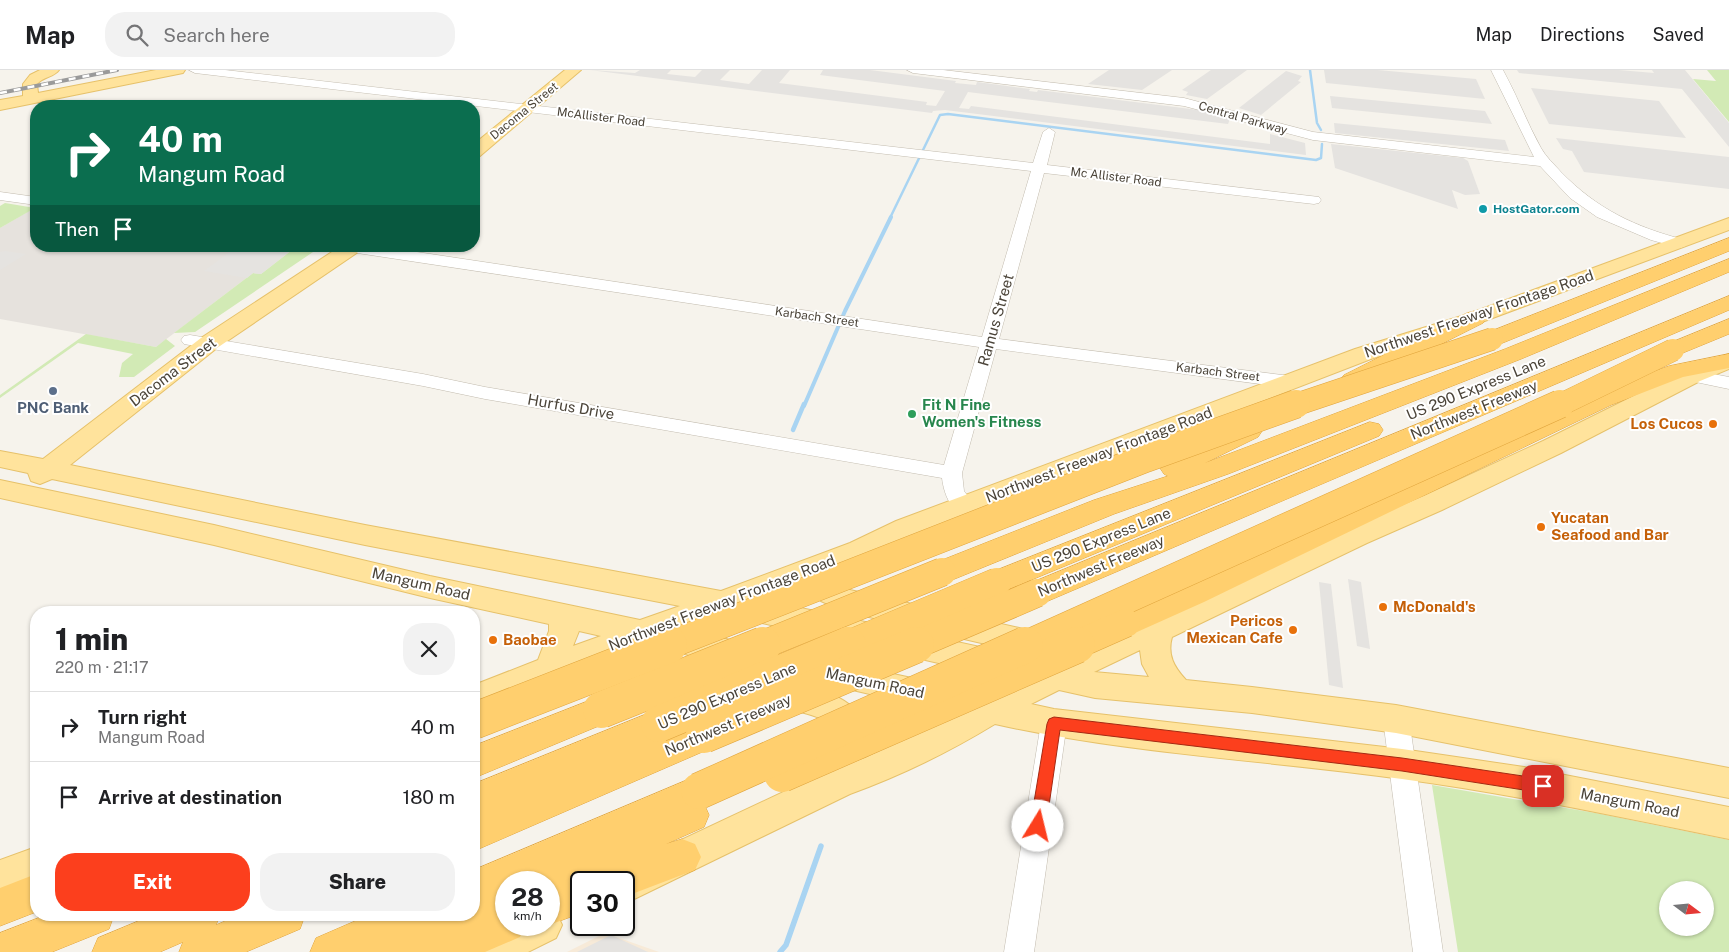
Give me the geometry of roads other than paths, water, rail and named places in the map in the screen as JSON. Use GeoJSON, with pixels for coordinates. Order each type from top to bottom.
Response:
{"type":"FeatureCollection","features":[{"type":"Feature","properties":{"kind":"highway"},"geometry":{"type":"LineString","coordinates":[[480,719],[1146,458],[1291,406],[1492,339],[1729,244]]}},
{"type":"Feature","properties":{"kind":"highway"},"geometry":{"type":"LineString","coordinates":[[480,760],[1104,507],[1219,468],[1328,426],[1513,354],[1729,265]]}},
{"type":"Feature","properties":{"kind":"highway","name":"US 290 Express Lane"},"geometry":{"type":"LineString","coordinates":[[480,799],[997,582],[1540,362],[1729,282]]}},
{"type":"Feature","properties":{"kind":"highway","name":"Northwest Freeway"},"geometry":{"type":"LineString","coordinates":[[480,831],[1038,593],[1729,302]]}},
{"type":"Feature","properties":{"kind":"highway"},"geometry":{"type":"LineString","coordinates":[[1104,507],[1150,480],[1475,318]]}},
{"type":"Feature","properties":{"kind":"highway"},"geometry":{"type":"LineString","coordinates":[[480,886],[726,779],[1535,416],[1673,350],[1729,326]]}},
{"type":"Feature","properties":{"kind":"highway"},"geometry":{"type":"LineString","coordinates":[[1234,510],[1273,505],[1602,400],[1677,371],[1729,361]]}},
{"type":"Feature","properties":{"kind":"highway"},"geometry":{"type":"LineString","coordinates":[[560,874],[1119,636],[1193,594],[1602,400]]}},
{"type":"Feature","properties":{"kind":"highway"},"geometry":{"type":"LineString","coordinates":[[635,874],[682,857]]}},
{"type":"Feature","properties":{"kind":"highway"},"geometry":{"type":"LineString","coordinates":[[0,907],[30,895]]}},
{"type":"Feature","properties":{"kind":"highway"},"geometry":{"type":"LineString","coordinates":[[480,910],[495,904]]}},
{"type":"Feature","properties":{"kind":"highway"},"geometry":{"type":"LineString","coordinates":[[3,952],[80,921]]}},
{"type":"Feature","properties":{"kind":"highway"},"geometry":{"type":"LineString","coordinates":[[112,952],[187,921]]}},
{"type":"Feature","properties":{"kind":"highway"},"geometry":{"type":"LineString","coordinates":[[199,952],[272,921]]}},
{"type":"Feature","properties":{"kind":"highway"},"geometry":{"type":"LineString","coordinates":[[330,952],[401,921]]}},
{"type":"Feature","properties":{"kind":"highway"},"geometry":{"type":"LineString","coordinates":[[384,952],[456,921]]}},
{"type":"Feature","properties":{"kind":"highway"},"geometry":{"type":"LineString","coordinates":[[438,952],[495,928]]}},
{"type":"Feature","properties":{"kind":"main road"},"geometry":{"type":"LineString","coordinates":[[31,99],[30,84],[35,78],[52,70]]}},
{"type":"Feature","properties":{"kind":"main road"},"geometry":{"type":"LineString","coordinates":[[0,105],[178,70]]}},
{"type":"Feature","properties":{"kind":"main road","name":"Dacoma Street"},"geometry":{"type":"LineString","coordinates":[[480,129],[554,70]]}},
{"type":"Feature","properties":{"kind":"main road","name":"Dacoma Street"},"geometry":{"type":"LineString","coordinates":[[480,147],[574,70]]}},
{"type":"Feature","properties":{"kind":"main road","name":"Northwest Freeway Frontage Road"},"geometry":{"type":"LineString","coordinates":[[480,697],[642,632],[860,550],[905,528],[1363,354],[1475,318],[1729,224]]}},
{"type":"Feature","properties":{"kind":"main road","name":"Dacoma Street"},"geometry":{"type":"LineString","coordinates":[[4,494],[200,341],[319,252]]}},
{"type":"Feature","properties":{"kind":"main road","name":"Dacoma Street"},"geometry":{"type":"LineString","coordinates":[[200,341],[342,252]]}},
{"type":"Feature","properties":{"kind":"main road"},"geometry":{"type":"LineString","coordinates":[[860,550],[835,570],[826,584],[831,593],[843,600],[1045,645],[1161,629],[1552,447],[1692,376],[1729,361]]}},
{"type":"Feature","properties":{"kind":"main road"},"geometry":{"type":"LineString","coordinates":[[0,459],[455,552],[721,602],[1094,685],[1252,700],[1396,719],[1729,783]]}},
{"type":"Feature","properties":{"kind":"main road","name":"Mangum Road"},"geometry":{"type":"LineString","coordinates":[[4,494],[214,535],[430,587],[642,632],[1054,724],[1402,764],[1524,782],[1729,823]]}},
{"type":"Feature","properties":{"kind":"main road"},"geometry":{"type":"LineString","coordinates":[[214,535],[239,509]]}},
{"type":"Feature","properties":{"kind":"main road"},"geometry":{"type":"LineString","coordinates":[[430,587],[455,552]]}},
{"type":"Feature","properties":{"kind":"main road"},"geometry":{"type":"LineString","coordinates":[[550,669],[564,631],[564,615]]}},
{"type":"Feature","properties":{"kind":"main road"},"geometry":{"type":"LineString","coordinates":[[1161,629],[1155,640],[1155,659],[1165,678],[1179,694]]}},
{"type":"Feature","properties":{"kind":"main road"},"geometry":{"type":"LineString","coordinates":[[635,880],[840,782],[874,770],[958,730],[990,710],[1055,676],[1119,636]]}},
{"type":"Feature","properties":{"kind":"main road"},"geometry":{"type":"LineString","coordinates":[[578,658],[614,657],[656,664],[822,705],[841,714],[851,728],[851,751],[840,782]]}},
{"type":"Feature","properties":{"kind":"main road"},"geometry":{"type":"LineString","coordinates":[[1656,768],[1673,812]]}},
{"type":"Feature","properties":{"kind":"main road"},"geometry":{"type":"LineString","coordinates":[[0,878],[30,866]]}},
{"type":"Feature","properties":{"kind":"main road"},"geometry":{"type":"LineString","coordinates":[[486,952],[520,936]]}},
{"type":"Feature","properties":{"kind":"street","name":"McAllister Road"},"geometry":{"type":"LineString","coordinates":[[195,70],[456,100]]}},
{"type":"Feature","properties":{"kind":"street","name":"Central Parkway"},"geometry":{"type":"LineString","coordinates":[[913,70],[1184,102],[1215,108],[1288,132],[1313,136],[1544,162]]}},
{"type":"Feature","properties":{"kind":"street"},"geometry":{"type":"LineString","coordinates":[[1497,70],[1512,97],[1535,149],[1544,162],[1575,195],[1602,214],[1656,237],[1680,243]]}},
{"type":"Feature","properties":{"kind":"street","name":"McAllister Road"},"geometry":{"type":"LineString","coordinates":[[480,103],[924,153]]}},
{"type":"Feature","properties":{"kind":"street","name":"Ramus Street"},"geometry":{"type":"LineString","coordinates":[[964,506],[954,492],[952,472],[1049,132]]}},
{"type":"Feature","properties":{"kind":"street","name":"Mc Allister Road"},"geometry":{"type":"LineString","coordinates":[[924,153],[1314,200]]}},
{"type":"Feature","properties":{"kind":"street"},"geometry":{"type":"LineString","coordinates":[[0,196],[30,201]]}},
{"type":"Feature","properties":{"kind":"street"},"geometry":{"type":"LineString","coordinates":[[1602,214],[1608,222],[1640,239],[1647,247],[1648,255]]}},
{"type":"Feature","properties":{"kind":"street","name":"Karbach Street"},"geometry":{"type":"LineString","coordinates":[[383,252],[990,343],[1290,382]]}},
{"type":"Feature","properties":{"kind":"street","name":"Hurfus Drive"},"geometry":{"type":"LineString","coordinates":[[200,341],[485,393],[952,472]]}},
{"type":"Feature","properties":{"kind":"street"},"geometry":{"type":"LineString","coordinates":[[1692,376],[1729,383]]}},
{"type":"Feature","properties":{"kind":"street"},"geometry":{"type":"LineString","coordinates":[[1396,719],[1428,952]]}},
{"type":"Feature","properties":{"kind":"street"},"geometry":{"type":"LineString","coordinates":[[1019,952],[1054,724]]}},
{"type":"Feature","properties":{"kind":"waterway"},"geometry":{"type":"LineString","coordinates":[[1310,70],[1317,123],[1321,130]]}},
{"type":"Feature","properties":{"kind":"waterway"},"geometry":{"type":"LineString","coordinates":[[890,218],[940,115],[948,114],[1316,160],[1321,158],[1322,144]]}},
{"type":"Feature","properties":{"kind":"waterway"},"geometry":{"type":"LineString","coordinates":[[804,406],[845,311],[891,217]]}},
{"type":"Feature","properties":{"kind":"waterway"},"geometry":{"type":"LineString","coordinates":[[793,430],[804,404]]}},
{"type":"Feature","properties":{"kind":"waterway"},"geometry":{"type":"LineString","coordinates":[[780,952],[786,945],[821,846]]}},
{"type":"Feature","properties":{"kind":"railway"},"geometry":{"type":"LineString","coordinates":[[0,93],[117,70]]}},
{"type":"Feature","properties":{"kind":"place","name":"HostGator.com"},"geometry":{"type":"Point","coordinates":[1483,209]}},
{"type":"Feature","properties":{"kind":"place","name":"PNC Bank"},"geometry":{"type":"Point","coordinates":[53,391]}},
{"type":"Feature","properties":{"kind":"place","name":"Fit N Fine Women's Fitness"},"geometry":{"type":"Point","coordinates":[912,414]}},
{"type":"Feature","properties":{"kind":"place","name":"Los Cucos"},"geometry":{"type":"Point","coordinates":[1713,424]}},
{"type":"Feature","properties":{"kind":"place","name":"Yucatan Seafood and Bar"},"geometry":{"type":"Point","coordinates":[1541,527]}},
{"type":"Feature","properties":{"kind":"place","name":"McDonald's"},"geometry":{"type":"Point","coordinates":[1383,607]}},
{"type":"Feature","properties":{"kind":"place","name":"Pericos Mexican Cafe"},"geometry":{"type":"Point","coordinates":[1293,630]}},
{"type":"Feature","properties":{"kind":"place","name":"Baobae"},"geometry":{"type":"Point","coordinates":[493,640]}}]}
